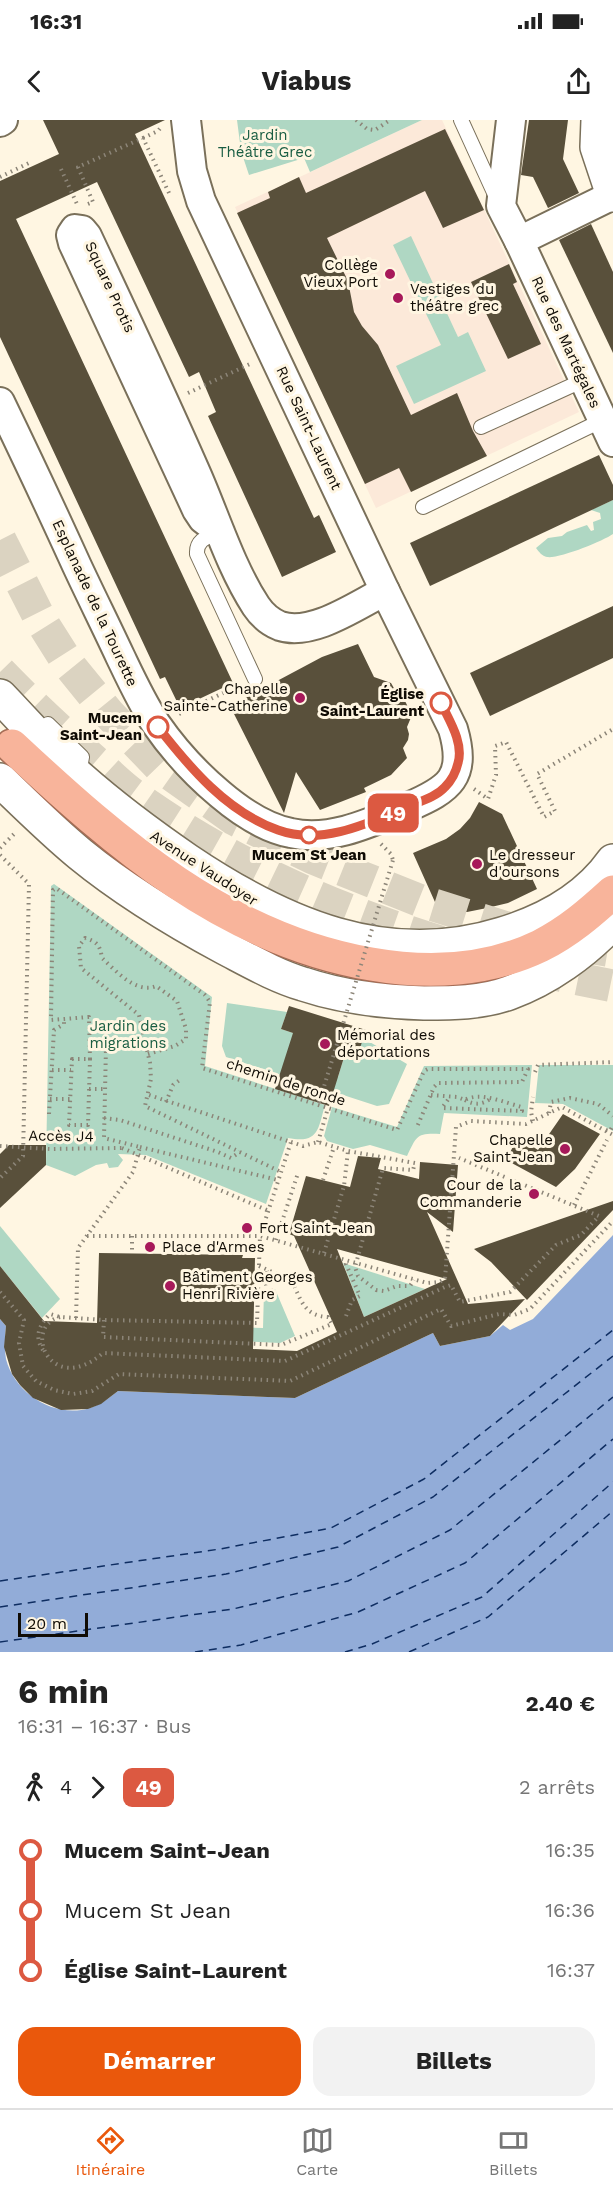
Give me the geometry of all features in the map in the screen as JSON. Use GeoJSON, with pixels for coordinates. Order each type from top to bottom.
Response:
{"type":"FeatureCollection","features":[{"type":"Feature","properties":{"kind":"highway"},"geometry":{"type":"LineString","coordinates":[[17,733],[70,800],[120,842],[173,881],[257,929],[290,944],[325,954],[399,969],[445,970],[515,957],[563,933],[612,872]]}},
{"type":"Feature","properties":{"kind":"street","name":"Rue Saint-Laurent"},"geometry":{"type":"LineString","coordinates":[[186,120],[192,171],[201,201],[385,591],[453,729]]}},
{"type":"Feature","properties":{"kind":"street"},"geometry":{"type":"LineString","coordinates":[[501,206],[512,120]]}},
{"type":"Feature","properties":{"kind":"street"},"geometry":{"type":"LineString","coordinates":[[519,241],[613,195],[597,147],[598,120]]}},
{"type":"Feature","properties":{"kind":"street","name":"Rue des Martégales"},"geometry":{"type":"LineString","coordinates":[[501,206],[608,431]]}},
{"type":"Feature","properties":{"kind":"street","name":"Square Protis"},"geometry":{"type":"LineString","coordinates":[[220,532],[203,519],[197,510],[73,243],[71,234],[75,229],[82,230],[87,237],[166,404],[220,532],[257,608],[278,625],[300,629],[318,625],[385,591]]}},
{"type":"Feature","properties":{"kind":"street","name":"Esplanade de la Tourette"},"geometry":{"type":"LineString","coordinates":[[0,402],[141,699],[173,747],[214,789],[246,814],[278,830],[292,834],[312,835],[351,829],[433,796],[445,788],[459,762],[453,729]]}},
{"type":"Feature","properties":{"kind":"street","name":"Avenue Vaudoyer"},"geometry":{"type":"LineString","coordinates":[[0,696],[17,733],[79,776],[145,830],[224,884],[282,915],[337,936],[355,941],[441,946],[489,939],[522,928],[564,908],[592,884],[612,872]]}},
{"type":"Feature","properties":{"kind":"street"},"geometry":{"type":"LineString","coordinates":[[0,780],[34,814],[81,854],[135,893],[197,933],[288,979],[342,995],[398,1002],[457,1003],[509,993],[557,968],[579,953],[613,922]]}},
{"type":"Feature","properties":{"kind":"lane"},"geometry":{"type":"LineString","coordinates":[[460,120],[501,206]]}},
{"type":"Feature","properties":{"kind":"lane"},"geometry":{"type":"LineString","coordinates":[[481,427],[584,380]]}},
{"type":"Feature","properties":{"kind":"lane"},"geometry":{"type":"LineString","coordinates":[[423,507],[608,431]]}},
{"type":"Feature","properties":{"kind":"lane"},"geometry":{"type":"LineString","coordinates":[[220,532],[200,541],[197,554],[255,679]]}},
{"type":"Feature","properties":{"kind":"path"},"geometry":{"type":"LineString","coordinates":[[356,120],[367,129],[375,130],[390,120]]}},
{"type":"Feature","properties":{"kind":"path"},"geometry":{"type":"LineString","coordinates":[[91,195],[78,167],[153,134]]}},
{"type":"Feature","properties":{"kind":"path"},"geometry":{"type":"LineString","coordinates":[[143,138],[179,212],[201,201]]}},
{"type":"Feature","properties":{"kind":"path"},"geometry":{"type":"LineString","coordinates":[[0,177],[29,163]]}},
{"type":"Feature","properties":{"kind":"path"},"geometry":{"type":"LineString","coordinates":[[193,390],[251,363]]}},
{"type":"Feature","properties":{"kind":"path"},"geometry":{"type":"LineString","coordinates":[[195,707],[234,689]]}},
{"type":"Feature","properties":{"kind":"path"},"geometry":{"type":"LineString","coordinates":[[489,796],[496,775],[495,746],[507,742],[544,817],[555,811],[537,774],[613,729]]}},
{"type":"Feature","properties":{"kind":"path"},"geometry":{"type":"LineString","coordinates":[[0,848],[13,835]]}},
{"type":"Feature","properties":{"kind":"path"},"geometry":{"type":"LineString","coordinates":[[0,855],[28,884],[23,1156],[0,1178]]}},
{"type":"Feature","properties":{"kind":"path"},"geometry":{"type":"LineString","coordinates":[[319,1103],[393,860]]}},
{"type":"Feature","properties":{"kind":"path","name":"chemin de ronde"},"geometry":{"type":"LineString","coordinates":[[64,1019],[51,1020],[53,890],[56,888],[205,995],[210,1002],[202,1068],[397,1131],[424,1071],[428,1068],[528,1069],[522,1082],[438,1083],[430,1095]]}},
{"type":"Feature","properties":{"kind":"path"},"geometry":{"type":"LineString","coordinates":[[148,1054],[175,1047],[186,1039],[186,1029],[177,1001],[156,986],[148,989],[137,987],[102,958],[100,947],[95,941],[86,938],[79,946],[81,968],[139,1015],[151,1079],[145,1106],[281,1172]]}},
{"type":"Feature","properties":{"kind":"path"},"geometry":{"type":"LineString","coordinates":[[49,1114],[54,1030],[64,1024],[64,1019],[89,1017],[90,1059],[88,1125],[69,1125],[72,1059],[90,1059]]}},
{"type":"Feature","properties":{"kind":"path"},"geometry":{"type":"LineString","coordinates":[[106,1046],[104,1138],[278,1180]]}},
{"type":"Feature","properties":{"kind":"path"},"geometry":{"type":"LineString","coordinates":[[535,1072],[538,1065],[613,1062]]}},
{"type":"Feature","properties":{"kind":"path"},"geometry":{"type":"LineString","coordinates":[[52,1070],[71,1070]]}},
{"type":"Feature","properties":{"kind":"path"},"geometry":{"type":"LineString","coordinates":[[166,1102],[173,1084],[181,1079]]}},
{"type":"Feature","properties":{"kind":"path"},"geometry":{"type":"LineString","coordinates":[[89,1089],[105,1089]]}},
{"type":"Feature","properties":{"kind":"path"},"geometry":{"type":"LineString","coordinates":[[149,1095],[303,1146],[318,1142],[348,1151],[415,1163],[413,1170],[383,1168],[355,1263],[358,1276],[376,1290],[384,1291],[397,1286],[410,1286],[414,1280]]}},
{"type":"Feature","properties":{"kind":"path"},"geometry":{"type":"LineString","coordinates":[[417,1127],[430,1095],[450,1097],[471,1103],[484,1103],[490,1099]]}},
{"type":"Feature","properties":{"kind":"path"},"geometry":{"type":"LineString","coordinates":[[450,1097],[442,1108],[522,1111],[522,1107],[484,1096],[472,1096],[465,1100]]}},
{"type":"Feature","properties":{"kind":"path"},"geometry":{"type":"LineString","coordinates":[[533,1097],[531,1112],[533,1121]]}},
{"type":"Feature","properties":{"kind":"path"},"geometry":{"type":"LineString","coordinates":[[549,1113],[551,1102],[570,1098],[598,1104],[613,1116]]}},
{"type":"Feature","properties":{"kind":"path"},"geometry":{"type":"LineString","coordinates":[[50,1099],[70,1099]]}},
{"type":"Feature","properties":{"kind":"path"},"geometry":{"type":"LineString","coordinates":[[87,1236],[260,1236],[414,1280],[427,1283],[440,1282],[445,1279],[456,1127],[471,1121],[526,1124],[562,1107],[613,1135]]}},
{"type":"Feature","properties":{"kind":"path"},"geometry":{"type":"LineString","coordinates":[[318,1142],[328,1108]]}},
{"type":"Feature","properties":{"kind":"path"},"geometry":{"type":"LineString","coordinates":[[471,1110],[471,1121]]}},
{"type":"Feature","properties":{"kind":"path"},"geometry":{"type":"LineString","coordinates":[[104,1118],[120,1120],[231,1158],[240,1152]]}},
{"type":"Feature","properties":{"kind":"path"},"geometry":{"type":"LineString","coordinates":[[605,1131],[606,1129],[610,1131],[613,1125]]}},
{"type":"Feature","properties":{"kind":"path"},"geometry":{"type":"LineString","coordinates":[[574,1205],[607,1140]]}},
{"type":"Feature","properties":{"kind":"path"},"geometry":{"type":"LineString","coordinates":[[291,1142],[260,1236],[257,1323],[60,1317],[51,1319],[46,1324],[42,1336],[44,1351],[51,1361],[62,1367],[77,1368],[87,1365],[103,1353],[285,1359],[451,1285],[460,1302],[510,1292],[556,1245],[581,1235],[599,1216],[459,1158]]}},
{"type":"Feature","properties":{"kind":"path","name":"Accès J4"},"geometry":{"type":"LineString","coordinates":[[0,1146],[50,1149],[122,1148],[138,1155]]}},
{"type":"Feature","properties":{"kind":"path"},"geometry":{"type":"LineString","coordinates":[[76,1318],[78,1248],[133,1172],[140,1147]]}},
{"type":"Feature","properties":{"kind":"path"},"geometry":{"type":"LineString","coordinates":[[323,1180],[334,1147]]}},
{"type":"Feature","properties":{"kind":"path"},"geometry":{"type":"LineString","coordinates":[[324,1253],[344,1186],[348,1151]]}},
{"type":"Feature","properties":{"kind":"path"},"geometry":{"type":"LineString","coordinates":[[138,1155],[268,1211]]}},
{"type":"Feature","properties":{"kind":"path"},"geometry":{"type":"LineString","coordinates":[[276,1240],[298,1173]]}},
{"type":"Feature","properties":{"kind":"path"},"geometry":{"type":"LineString","coordinates":[[0,1292],[24,1320],[19,1343],[23,1366],[36,1381],[54,1390],[73,1394],[92,1391],[119,1374],[290,1381],[441,1309],[451,1326],[498,1314],[514,1315],[530,1309],[613,1221]]}},
{"type":"Feature","properties":{"kind":"path"},"geometry":{"type":"LineString","coordinates":[[132,1236],[132,1253]]}},
{"type":"Feature","properties":{"kind":"path"},"geometry":{"type":"LineString","coordinates":[[346,1316],[352,1300],[360,1296],[346,1264],[347,1260]]}},
{"type":"Feature","properties":{"kind":"path"},"geometry":{"type":"LineString","coordinates":[[104,1320],[103,1337],[281,1345],[332,1324],[328,1317],[306,1309],[292,1281],[258,1266]]}},
{"type":"Feature","properties":{"kind":"path"},"geometry":{"type":"LineString","coordinates":[[265,1278],[269,1290],[267,1270]]}},
{"type":"Feature","properties":{"kind":"shaded area","name":"Collège Vieux Port"},"geometry":{"type":"Polygon","coordinates":[[[422,120],[442,120],[579,412],[376,508],[235,207],[422,120]]]}},
{"type":"Feature","properties":{"kind":"green space","name":"Jardin Théâtre Grec"},"geometry":{"type":"Polygon","coordinates":[[[237,120],[422,120],[310,172],[304,158],[249,175],[241,151],[237,120]]]}},
{"type":"Feature","properties":{"kind":"green space"},"geometry":{"type":"Polygon","coordinates":[[[411,236],[458,337],[468,332],[486,371],[414,404],[396,366],[441,345],[393,245],[411,236]]]}},
{"type":"Feature","properties":{"kind":"green space"},"geometry":{"type":"Polygon","coordinates":[[[613,500],[613,534],[581,549],[553,557],[544,556],[536,548],[548,538],[562,536],[587,525],[591,531],[594,530],[593,522],[601,519],[600,513],[591,510],[613,500]]]}},
{"type":"Feature","properties":{"kind":"green space","name":"Jardin des migrations"},"geometry":{"type":"Polygon","coordinates":[[[54,884],[212,997],[205,1066],[325,1105],[316,1133],[306,1139],[288,1138],[266,1204],[146,1155],[118,1154],[123,1160],[118,1167],[109,1168],[107,1163],[96,1165],[75,1176],[46,1165],[51,886],[54,884]]]}},
{"type":"Feature","properties":{"kind":"green space"},"geometry":{"type":"Polygon","coordinates":[[[227,1003],[287,1012],[281,1029],[293,1033],[338,1077],[346,1051],[363,1038],[407,1064],[389,1104],[377,1106],[226,1057],[222,1046],[227,1003]]]}},
{"type":"Feature","properties":{"kind":"green space"},"geometry":{"type":"Polygon","coordinates":[[[532,1065],[527,1117],[444,1113],[440,1134],[426,1134],[418,1137],[407,1156],[370,1145],[353,1149],[327,1141],[324,1136],[332,1107],[397,1127],[424,1066],[532,1065]]]}},
{"type":"Feature","properties":{"kind":"green space"},"geometry":{"type":"Polygon","coordinates":[[[539,1065],[613,1065],[613,1131],[563,1104],[535,1103],[539,1065]]]}},
{"type":"Feature","properties":{"kind":"green space"},"geometry":{"type":"Polygon","coordinates":[[[0,1226],[60,1299],[42,1318],[0,1266],[0,1226]]]}},
{"type":"Feature","properties":{"kind":"green space"},"geometry":{"type":"Polygon","coordinates":[[[343,1263],[425,1289],[364,1317],[343,1263]]]}},
{"type":"Feature","properties":{"kind":"green space"},"geometry":{"type":"Polygon","coordinates":[[[275,1289],[295,1336],[280,1343],[105,1334],[106,1323],[263,1328],[264,1291],[275,1289]]]}},
{"type":"Feature","properties":{"kind":"water"},"geometry":{"type":"Polygon","coordinates":[[[613,1235],[613,1652],[0,1652],[0,1319],[6,1326],[5,1355],[11,1372],[27,1393],[50,1407],[63,1410],[90,1408],[118,1391],[295,1398],[433,1333],[440,1346],[490,1336],[503,1325],[510,1330],[533,1319],[613,1235]]]}},
{"type":"Feature","properties":{"kind":"building"},"geometry":{"type":"Polygon","coordinates":[[[43,120],[165,120],[135,134],[314,518],[319,515],[336,552],[282,577],[208,416],[216,412],[199,372],[189,377],[97,182],[16,219],[233,683],[180,708],[165,677],[160,679],[0,337],[0,181],[59,154],[43,120]]]}},
{"type":"Feature","properties":{"kind":"building"},"geometry":{"type":"Polygon","coordinates":[[[529,120],[568,120],[563,159],[579,193],[548,208],[533,177],[521,175],[529,120]]]}},
{"type":"Feature","properties":{"kind":"building"},"geometry":{"type":"Polygon","coordinates":[[[445,129],[484,210],[443,228],[425,191],[327,238],[348,281],[354,312],[378,345],[411,415],[457,393],[473,431],[487,456],[411,492],[399,468],[365,484],[237,213],[270,198],[268,192],[299,177],[306,193],[445,129]]]}},
{"type":"Feature","properties":{"kind":"building"},"geometry":{"type":"Polygon","coordinates":[[[591,224],[613,272],[613,353],[559,240],[591,224]]]}},
{"type":"Feature","properties":{"kind":"building"},"geometry":{"type":"Polygon","coordinates":[[[509,264],[517,282],[513,284],[541,344],[508,359],[471,282],[509,264]]]}},
{"type":"Feature","properties":{"kind":"building"},"geometry":{"type":"Polygon","coordinates":[[[599,455],[613,485],[613,500],[430,586],[410,543],[599,455]]]}},
{"type":"Feature","properties":{"kind":"building"},"geometry":{"type":"Polygon","coordinates":[[[613,606],[613,658],[490,716],[470,673],[613,606]]]}},
{"type":"Feature","properties":{"kind":"building"},"geometry":{"type":"Polygon","coordinates":[[[358,644],[374,677],[391,683],[399,697],[403,697],[412,715],[407,727],[408,740],[403,748],[407,758],[391,775],[364,788],[366,792],[320,810],[296,772],[284,813],[230,706],[322,657],[358,644]]]}},
{"type":"Feature","properties":{"kind":"building"},"geometry":{"type":"Polygon","coordinates":[[[479,802],[502,814],[537,889],[508,903],[487,908],[467,912],[439,911],[413,853],[446,839],[460,829],[470,818],[479,802]]]}},
{"type":"Feature","properties":{"kind":"building","name":"Mémorial des déportations"},"geometry":{"type":"Polygon","coordinates":[[[289,1006],[366,1030],[358,1054],[346,1051],[329,1106],[275,1089],[293,1033],[281,1029],[289,1006]]]}},
{"type":"Feature","properties":{"kind":"building","name":"Chapelle Saint-Jean"},"geometry":{"type":"Polygon","coordinates":[[[563,1114],[600,1134],[575,1169],[556,1187],[506,1160],[518,1137],[538,1150],[563,1114]]]}},
{"type":"Feature","properties":{"kind":"building"},"geometry":{"type":"Polygon","coordinates":[[[9,1145],[46,1145],[46,1165],[0,1208],[0,1154],[9,1145]]]}},
{"type":"Feature","properties":{"kind":"building"},"geometry":{"type":"Polygon","coordinates":[[[358,1156],[381,1158],[378,1169],[419,1179],[420,1162],[458,1165],[453,1232],[427,1212],[468,1304],[525,1299],[490,1336],[440,1346],[433,1333],[295,1398],[118,1391],[101,1404],[88,1409],[61,1410],[33,1398],[12,1374],[4,1347],[6,1326],[0,1319],[0,1266],[44,1321],[97,1323],[99,1253],[243,1255],[242,1258],[255,1258],[253,1349],[297,1351],[337,1332],[294,1236],[289,1234],[306,1176],[350,1187],[358,1156]],[[337,1249],[364,1317],[447,1279],[337,1249]]]}},
{"type":"Feature","properties":{"kind":"building"},"geometry":{"type":"Polygon","coordinates":[[[613,1201],[613,1210],[527,1300],[491,1262],[474,1249],[613,1201]]]}},
{"type":"Feature","properties":{"kind":"ferry route"},"geometry":{"type":"LineString","coordinates":[[0,1581],[220,1549],[331,1528],[424,1479],[613,1330]]}},
{"type":"Feature","properties":{"kind":"ferry route"},"geometry":{"type":"LineString","coordinates":[[0,1607],[226,1574],[338,1547],[433,1497],[613,1356]]}},
{"type":"Feature","properties":{"kind":"ferry route"},"geometry":{"type":"LineString","coordinates":[[0,1642],[233,1609],[348,1581],[450,1530],[613,1397]]}},
{"type":"Feature","properties":{"kind":"ferry route"},"geometry":{"type":"LineString","coordinates":[[195,1652],[241,1645],[358,1612],[465,1563],[613,1439]]}},
{"type":"Feature","properties":{"kind":"ferry route"},"geometry":{"type":"LineString","coordinates":[[345,1652],[372,1644],[482,1597],[613,1482]]}},
{"type":"Feature","properties":{"kind":"ferry route"},"geometry":{"type":"LineString","coordinates":[[409,1652],[488,1617],[613,1511]]}},
{"type":"Feature","properties":{"kind":"tunnel"},"geometry":{"type":"LineString","coordinates":[[0,540],[40,619],[69,665],[109,714],[159,766],[234,819],[313,858],[421,901],[542,939],[613,951]]}},
{"type":"Feature","properties":{"kind":"tunnel"},"geometry":{"type":"LineString","coordinates":[[0,672],[47,719],[120,784],[170,820],[244,863],[283,882],[362,915],[443,943]]}},
{"type":"Feature","properties":{"kind":"tunnel"},"geometry":{"type":"LineString","coordinates":[[530,969],[613,986]]}},
{"type":"Feature","properties":{"kind":"bus line","name":"49"},"geometry":{"type":"LineString","coordinates":[[158,727],[200,777],[246,814],[278,830],[292,834],[312,835],[368,824],[433,796],[445,788],[454,775],[459,755],[453,729],[441,703]]}},
{"type":"Feature","properties":{"kind":"place","name":"Collège Vieux Port"},"geometry":{"type":"Point","coordinates":[390,274]}},
{"type":"Feature","properties":{"kind":"place","name":"Vestiges du théâtre grec"},"geometry":{"type":"Point","coordinates":[398,298]}},
{"type":"Feature","properties":{"kind":"place","name":"Chapelle Sainte-Catherine"},"geometry":{"type":"Point","coordinates":[300,698]}},
{"type":"Feature","properties":{"kind":"place","name":"Église Saint-Laurent"},"geometry":{"type":"Point","coordinates":[441,703]}},
{"type":"Feature","properties":{"kind":"place","name":"Mucem Saint-Jean"},"geometry":{"type":"Point","coordinates":[158,727]}},
{"type":"Feature","properties":{"kind":"place","name":"Mucem St Jean"},"geometry":{"type":"Point","coordinates":[309,835]}},
{"type":"Feature","properties":{"kind":"place","name":"Le dresseur d'oursons"},"geometry":{"type":"Point","coordinates":[477,864]}},
{"type":"Feature","properties":{"kind":"place","name":"Mémorial des déportations"},"geometry":{"type":"Point","coordinates":[325,1044]}},
{"type":"Feature","properties":{"kind":"place","name":"Chapelle Saint-Jean"},"geometry":{"type":"Point","coordinates":[565,1149]}},
{"type":"Feature","properties":{"kind":"place","name":"Cour de la Commanderie"},"geometry":{"type":"Point","coordinates":[534,1194]}},
{"type":"Feature","properties":{"kind":"place","name":"Fort Saint-Jean"},"geometry":{"type":"Point","coordinates":[247,1228]}},
{"type":"Feature","properties":{"kind":"place","name":"Place d'Armes"},"geometry":{"type":"Point","coordinates":[150,1247]}},
{"type":"Feature","properties":{"kind":"place","name":"Bâtiment Georges Henri Rivière"},"geometry":{"type":"Point","coordinates":[170,1286]}}]}
